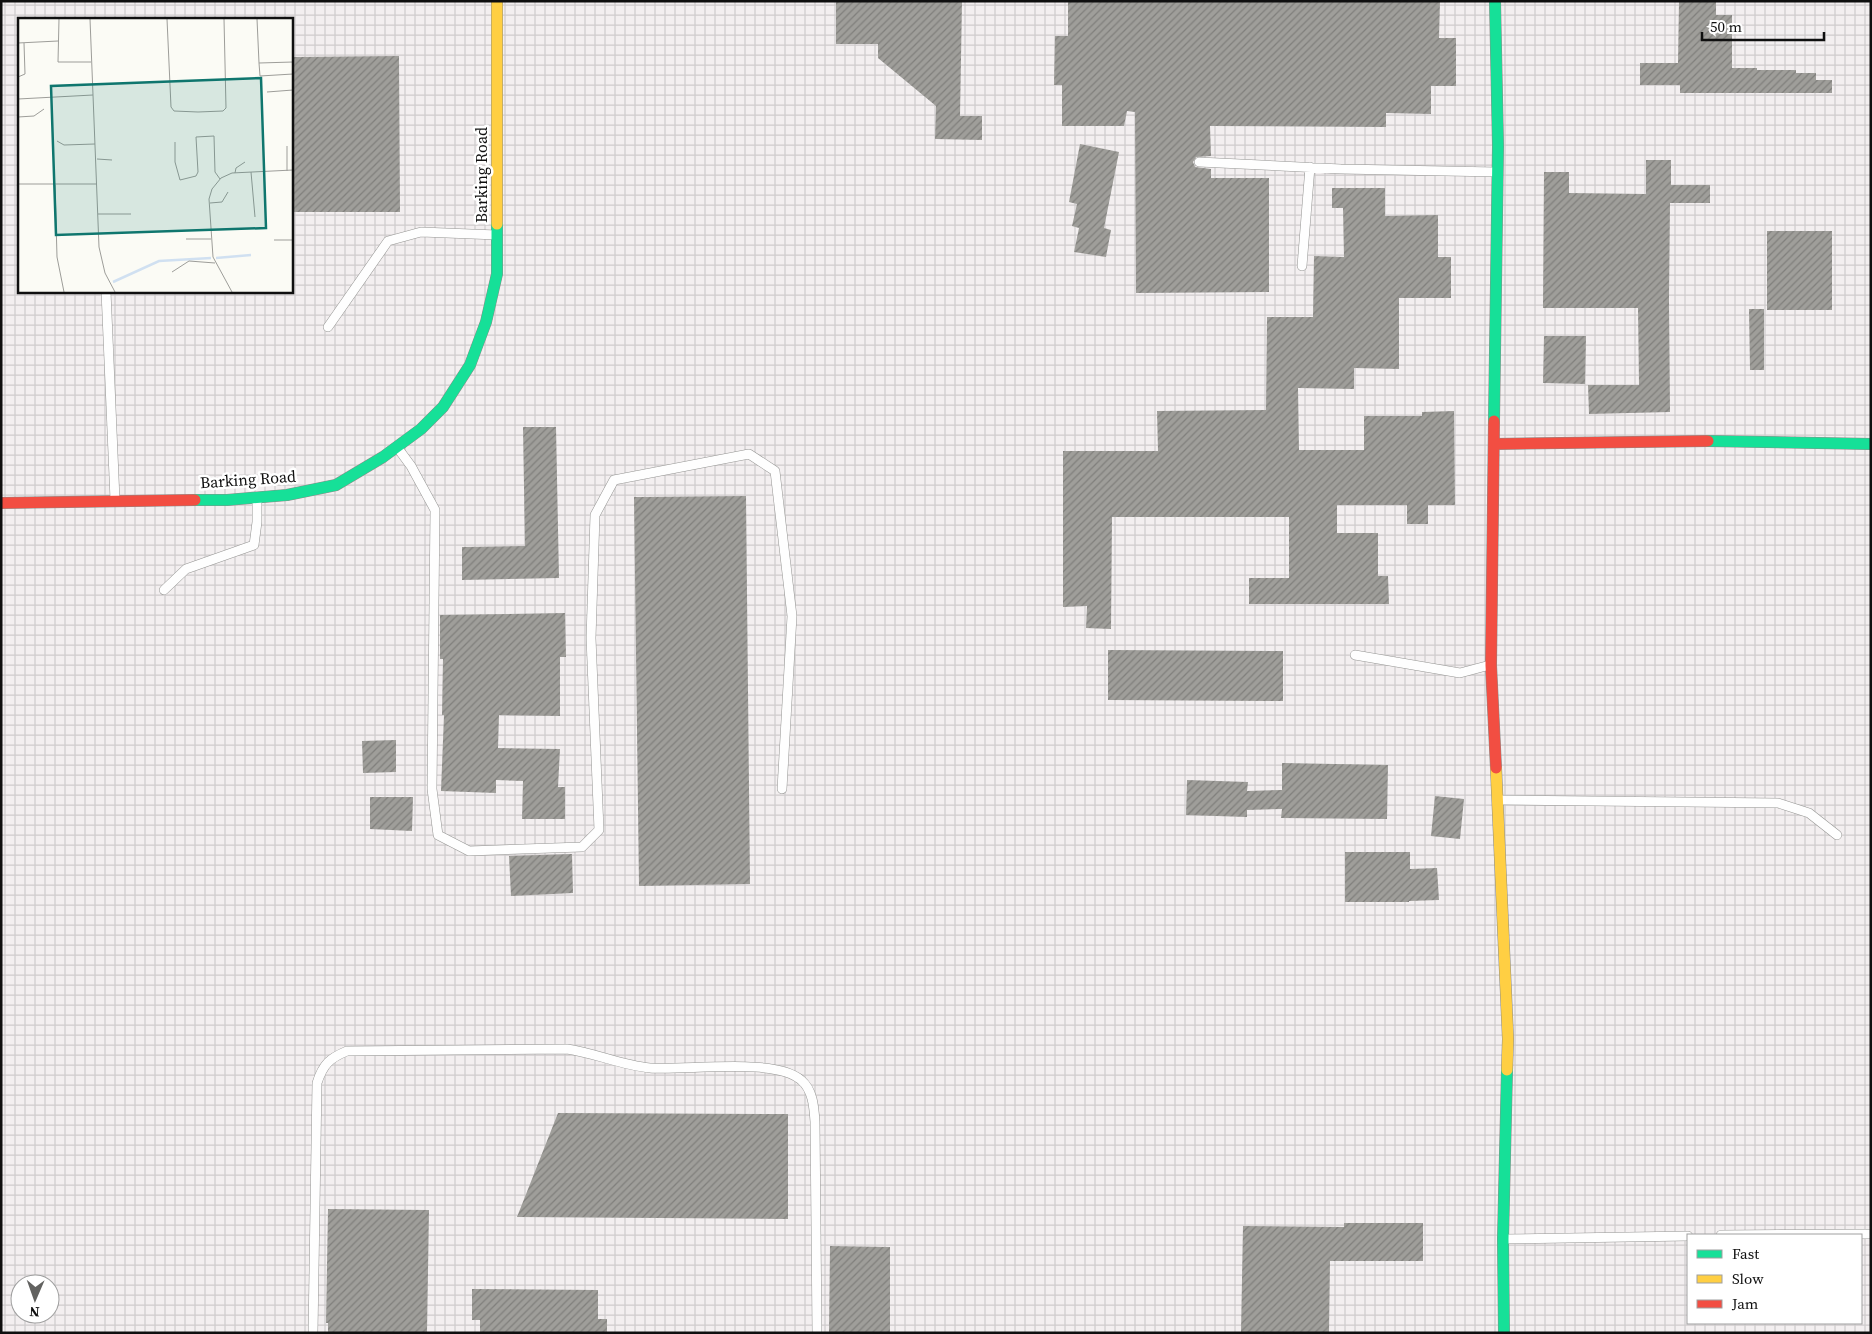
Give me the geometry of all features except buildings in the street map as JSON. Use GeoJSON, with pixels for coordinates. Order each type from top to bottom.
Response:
{"type":"FeatureCollection","features":[{"type":"Feature","properties":{"kind":"street","name":"Barking Road"},"geometry":{"type":"LineString","coordinates":[[1,503],[227,500],[287,495],[336,485],[397,447],[421,429],[443,407],[470,364],[486,322],[497,274],[497,1]]}},
{"type":"Feature","properties":{"kind":"street"},"geometry":{"type":"LineString","coordinates":[[1495,1],[1497,172],[1490,665],[1508,1038],[1502,1239],[1504,1333]]}},
{"type":"Feature","properties":{"kind":"street"},"geometry":{"type":"LineString","coordinates":[[1494,444],[1676,440],[1871,444]]}},
{"type":"Feature","properties":{"kind":"lane"},"geometry":{"type":"LineString","coordinates":[[1199,162],[1497,172]]}},
{"type":"Feature","properties":{"kind":"lane"},"geometry":{"type":"LineString","coordinates":[[1302,266],[1310,167]]}},
{"type":"Feature","properties":{"kind":"lane"},"geometry":{"type":"LineString","coordinates":[[328,327],[388,241],[421,232],[497,235]]}},
{"type":"Feature","properties":{"kind":"lane"},"geometry":{"type":"LineString","coordinates":[[106,292],[115,500]]}},
{"type":"Feature","properties":{"kind":"lane"},"geometry":{"type":"LineString","coordinates":[[397,447],[435,510],[432,789],[438,835],[469,850],[582,847],[598,830],[592,638],[595,515],[614,480],[749,454],[774,471],[792,616],[782,789]]}},
{"type":"Feature","properties":{"kind":"lane"},"geometry":{"type":"LineString","coordinates":[[164,590],[186,568],[254,545],[257,522],[257,497]]}},
{"type":"Feature","properties":{"kind":"lane"},"geometry":{"type":"LineString","coordinates":[[1355,655],[1460,673],[1490,665]]}},
{"type":"Feature","properties":{"kind":"lane"},"geometry":{"type":"LineString","coordinates":[[1496,800],[1778,803],[1809,812],[1836,835]]}},
{"type":"Feature","properties":{"kind":"lane"},"geometry":{"type":"LineString","coordinates":[[313,1333],[317,1082],[321,1070],[327,1062],[348,1051],[568,1049],[633,1066],[652,1068],[763,1067],[788,1072],[800,1079],[808,1089],[814,1105],[817,1333]]}},
{"type":"Feature","properties":{"kind":"lane"},"geometry":{"type":"LineString","coordinates":[[1502,1239],[1687,1236]]}},
{"type":"Feature","properties":{"kind":"shaded area"},"geometry":{"type":"Polygon","coordinates":[[[1,1],[1871,1],[1871,1333],[1,1333],[1,1]]]}},
{"type":"Feature","properties":{"kind":"traffic: fast"},"geometry":{"type":"LineString","coordinates":[[1494,421],[1498,146],[1495,1]]}},
{"type":"Feature","properties":{"kind":"traffic: fast"},"geometry":{"type":"LineString","coordinates":[[195,500],[227,500],[287,495],[336,485],[383,457],[421,429],[443,407],[470,365],[486,322],[497,274],[497,224]]}},
{"type":"Feature","properties":{"kind":"traffic: fast"},"geometry":{"type":"LineString","coordinates":[[1708,441],[1871,444]]}},
{"type":"Feature","properties":{"kind":"traffic: fast"},"geometry":{"type":"LineString","coordinates":[[1504,1333],[1503,1239],[1507,1070]]}},
{"type":"Feature","properties":{"kind":"traffic: slow"},"geometry":{"type":"LineString","coordinates":[[497,1],[497,224]]}},
{"type":"Feature","properties":{"kind":"traffic: slow"},"geometry":{"type":"LineString","coordinates":[[1496,768],[1508,1039],[1507,1070]]}},
{"type":"Feature","properties":{"kind":"traffic: jam"},"geometry":{"type":"LineString","coordinates":[[1494,421],[1491,665],[1496,768]]}},
{"type":"Feature","properties":{"kind":"traffic: jam"},"geometry":{"type":"LineString","coordinates":[[1494,444],[1708,441]]}},
{"type":"Feature","properties":{"kind":"traffic: jam"},"geometry":{"type":"LineString","coordinates":[[1,503],[195,500]]}}]}
